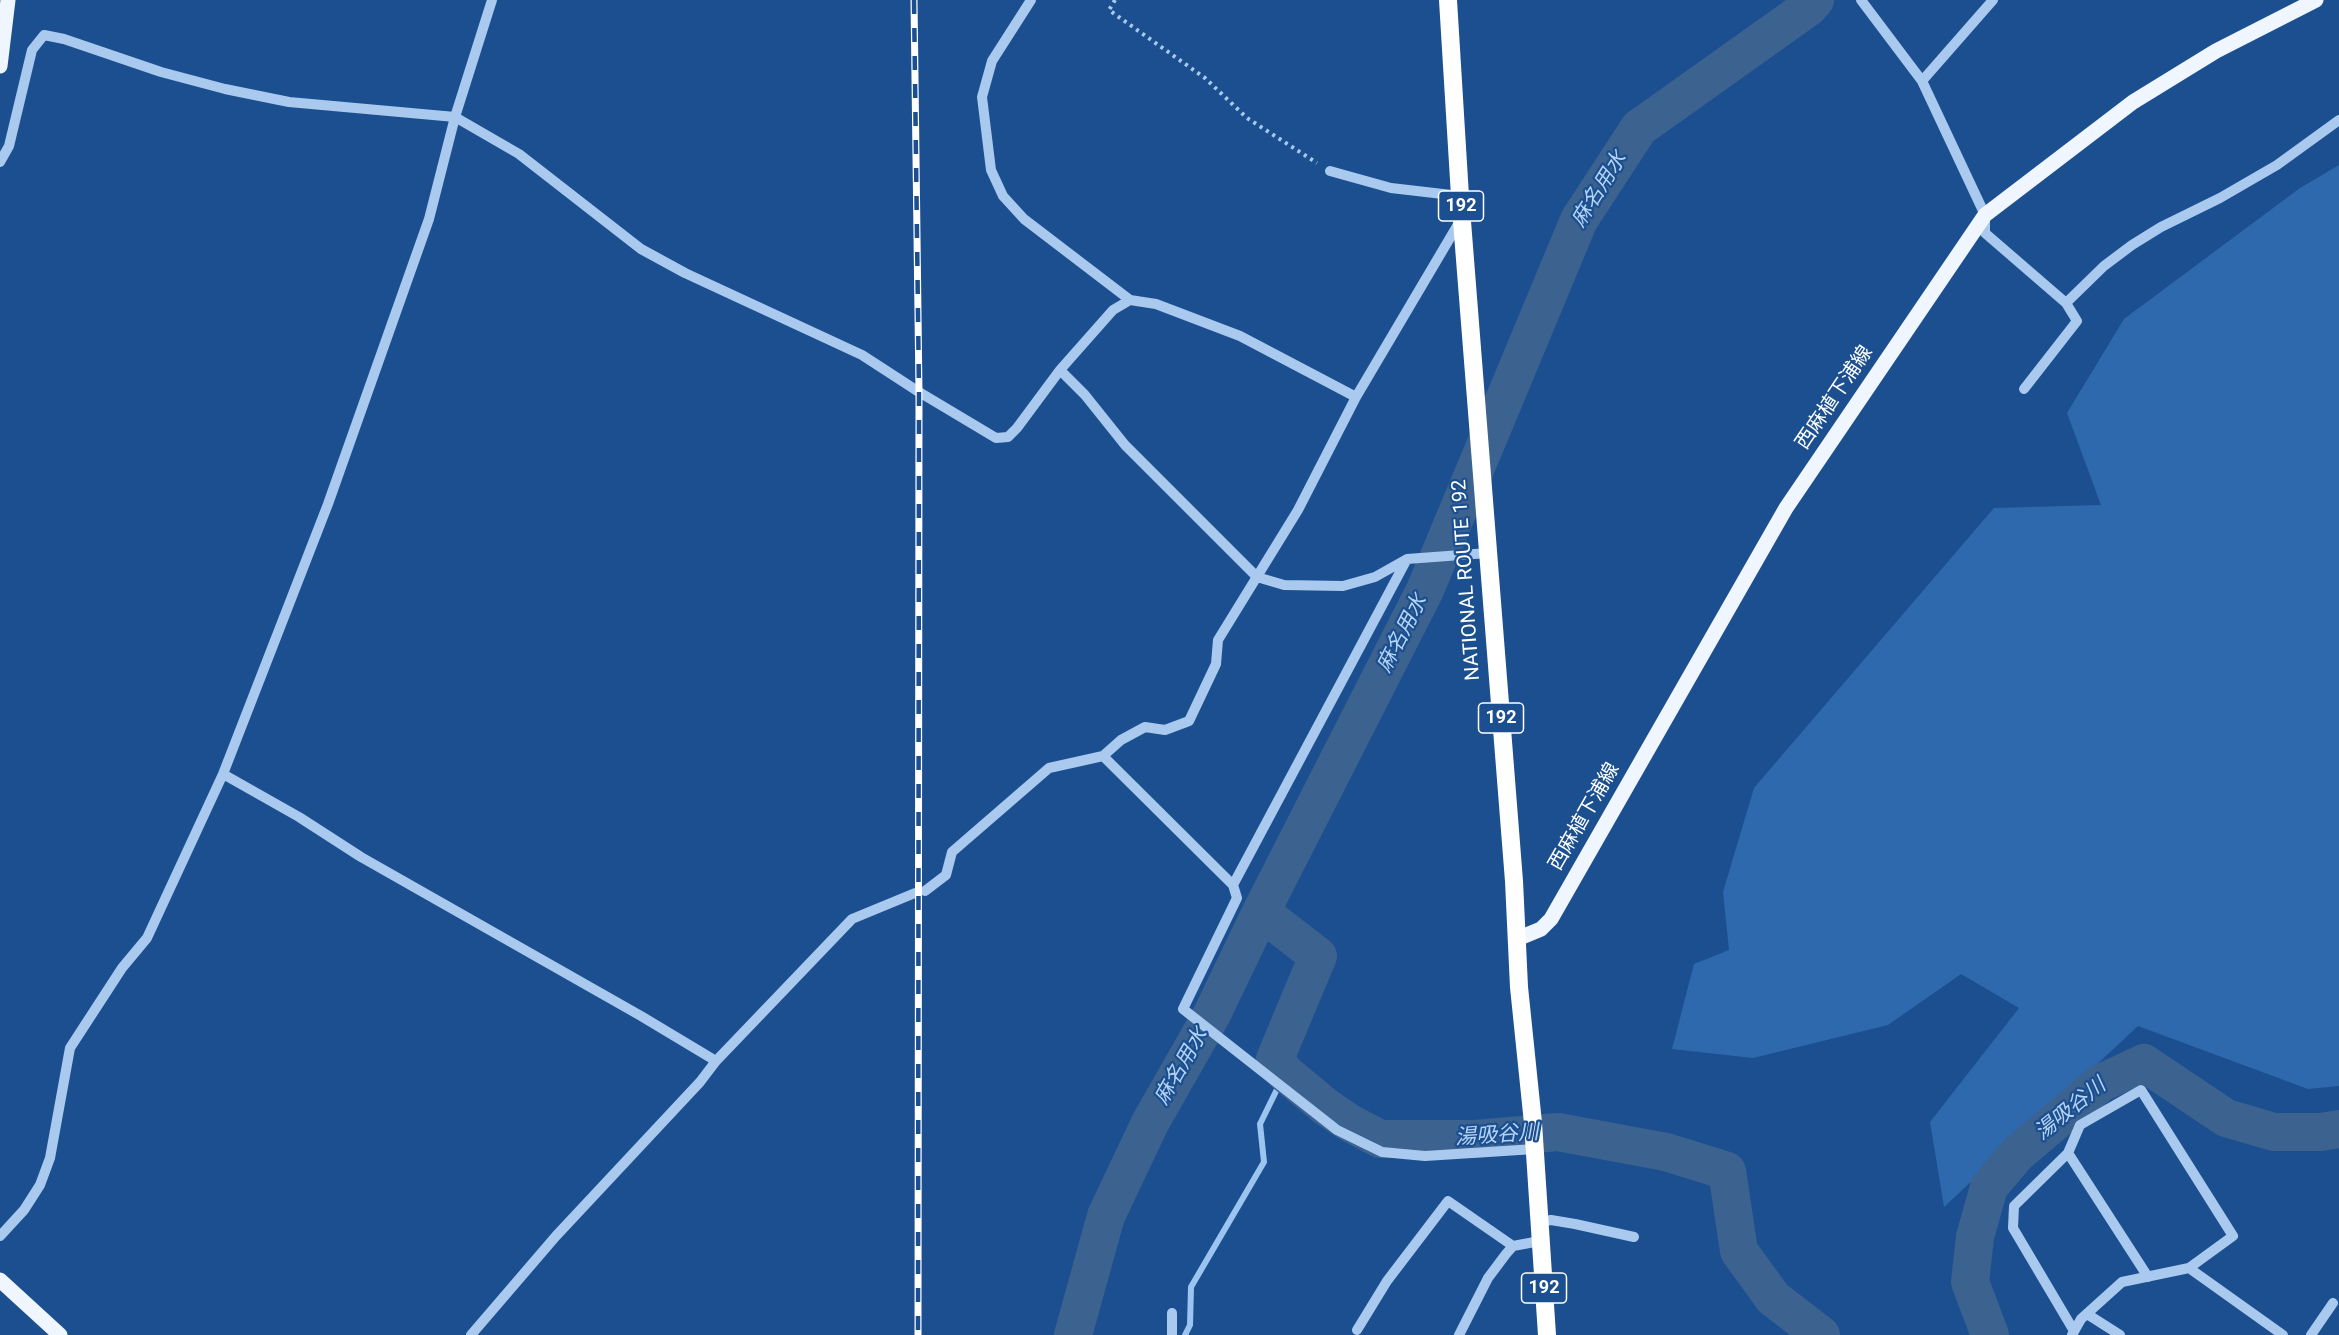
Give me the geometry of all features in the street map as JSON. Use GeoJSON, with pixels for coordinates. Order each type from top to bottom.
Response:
{"type":"FeatureCollection","features":[{"type":"Feature","properties":{"kind":"highway","name":"NATIONAL ROUTE 192"},"geometry":{"type":"LineString","coordinates":[[1448,0],[1460,196],[1519,987],[1533,1123],[1547,1335]]}},
{"type":"Feature","properties":{"kind":"main road"},"geometry":{"type":"LineString","coordinates":[[0,66],[8,0]]}},
{"type":"Feature","properties":{"kind":"main road","name":"西麻植下浦線"},"geometry":{"type":"LineString","coordinates":[[1517,939],[1541,929],[1551,919],[1786,508],[1985,215],[2133,102],[2216,51],[2316,0]]}},
{"type":"Feature","properties":{"kind":"main road"},"geometry":{"type":"LineString","coordinates":[[0,1280],[60,1335]]}},
{"type":"Feature","properties":{"kind":"street"},"geometry":{"type":"LineString","coordinates":[[0,1236],[24,1210],[40,1185],[50,1158],[70,1048],[122,968],[147,938],[223,774],[328,504],[425,230],[455,117],[492,0]]}},
{"type":"Feature","properties":{"kind":"street"},"geometry":{"type":"LineString","coordinates":[[1031,0],[992,61],[982,97],[991,170],[1003,196],[1024,219],[1130,300],[1156,304],[1240,336],[1356,397]]}},
{"type":"Feature","properties":{"kind":"street"},"geometry":{"type":"LineString","coordinates":[[1861,0],[1922,81],[1985,215],[1985,233],[2066,303],[2077,321],[2024,389]]}},
{"type":"Feature","properties":{"kind":"street"},"geometry":{"type":"LineString","coordinates":[[1922,81],[1994,0]]}},
{"type":"Feature","properties":{"kind":"street"},"geometry":{"type":"LineString","coordinates":[[0,162],[9,146],[32,50],[44,35],[64,39],[161,72],[225,89],[289,102],[455,117],[519,154],[641,249],[685,273],[862,355],[996,438],[1008,437],[1017,428],[1060,370],[1113,310],[1130,300]]}},
{"type":"Feature","properties":{"kind":"street"},"geometry":{"type":"LineString","coordinates":[[2066,303],[2104,266],[2132,245],[2277,165],[2339,120]]}},
{"type":"Feature","properties":{"kind":"street"},"geometry":{"type":"LineString","coordinates":[[1330,171],[1391,188],[1460,196]]}},
{"type":"Feature","properties":{"kind":"street"},"geometry":{"type":"LineString","coordinates":[[471,1335],[556,1236],[700,1082],[716,1061],[852,919],[920,892],[946,875],[952,852],[1049,768],[1103,756],[1121,740],[1145,727],[1164,730],[1189,721],[1216,664],[1218,640],[1298,510],[1356,397],[1462,217]]}},
{"type":"Feature","properties":{"kind":"street"},"geometry":{"type":"LineString","coordinates":[[1060,370],[1085,395],[1125,445],[1257,577],[1284,585],[1342,586],[1375,577],[1413,558],[1488,553]]}},
{"type":"Feature","properties":{"kind":"street"},"geometry":{"type":"LineString","coordinates":[[1233,885],[1413,558]]}},
{"type":"Feature","properties":{"kind":"street"},"geometry":{"type":"LineString","coordinates":[[1103,756],[1233,885],[1237,898],[1183,1009],[1337,1130],[1382,1152],[1425,1156],[1534,1147]]}},
{"type":"Feature","properties":{"kind":"street"},"geometry":{"type":"LineString","coordinates":[[223,774],[299,817],[361,857],[716,1061]]}},
{"type":"Feature","properties":{"kind":"street"},"geometry":{"type":"LineString","coordinates":[[2141,1090],[2233,1236],[2189,1268],[2122,1282],[2081,1319],[2073,1333],[2013,1228],[2014,1206],[2068,1153],[2080,1125],[2141,1090]]}},
{"type":"Feature","properties":{"kind":"street"},"geometry":{"type":"LineString","coordinates":[[2068,1153],[2148,1277]]}},
{"type":"Feature","properties":{"kind":"street"},"geometry":{"type":"LineString","coordinates":[[1357,1330],[1387,1281],[1448,1201],[1513,1246]]}},
{"type":"Feature","properties":{"kind":"street"},"geometry":{"type":"LineString","coordinates":[[1539,1222],[1551,1220],[1634,1237]]}},
{"type":"Feature","properties":{"kind":"street"},"geometry":{"type":"LineString","coordinates":[[1459,1335],[1488,1278],[1513,1246],[1540,1241]]}},
{"type":"Feature","properties":{"kind":"street"},"geometry":{"type":"LineString","coordinates":[[2189,1268],[2283,1335]]}},
{"type":"Feature","properties":{"kind":"street"},"geometry":{"type":"LineString","coordinates":[[2311,1335],[2333,1302]]}},
{"type":"Feature","properties":{"kind":"street"},"geometry":{"type":"LineString","coordinates":[[1172,1313],[1172,1335]]}},
{"type":"Feature","properties":{"kind":"street"},"geometry":{"type":"LineString","coordinates":[[2087,1314],[2120,1335]]}},
{"type":"Feature","properties":{"kind":"path"},"geometry":{"type":"LineString","coordinates":[[1115,0],[1109,10],[1205,78],[1247,118],[1330,171]]}},
{"type":"Feature","properties":{"kind":"shaded area"},"geometry":{"type":"Polygon","coordinates":[[[2339,165],[2339,1086],[2308,1089],[2138,1026],[1944,1207],[1930,1122],[2019,1008],[1961,974],[1888,1025],[1753,1058],[1672,1049],[1694,964],[1729,950],[1723,892],[1754,788],[1994,508],[2101,505],[2067,413],[2124,319],[2300,188],[2339,165]]]}},
{"type":"Feature","properties":{"kind":"waterway","name":"麻名用水"},"geometry":{"type":"LineString","coordinates":[[1073,1335],[1106,1216],[1150,1123],[1212,1014],[1261,912],[1425,590],[1579,220],[1639,128],[1809,7],[1815,0]]}},
{"type":"Feature","properties":{"kind":"waterway","name":"湯吸谷川"},"geometry":{"type":"LineString","coordinates":[[1261,912],[1318,956],[1275,1059],[1285,1073],[1326,1107],[1380,1139],[1475,1139],[1558,1132],[1666,1152],[1727,1171],[1739,1251],[1773,1298],[1821,1335]]}},
{"type":"Feature","properties":{"kind":"waterway","name":"湯吸谷川"},"geometry":{"type":"LineString","coordinates":[[1990,1335],[1970,1282],[1975,1237],[1989,1187],[2017,1154],[2101,1083],[2144,1063],[2226,1118],[2274,1132],[2321,1132],[2339,1129]]}},
{"type":"Feature","properties":{"kind":"waterway"},"geometry":{"type":"LineString","coordinates":[[1185,1335],[1190,1325],[1191,1287],[1264,1162],[1260,1124],[1285,1073]]}},
{"type":"Feature","properties":{"kind":"railway"},"geometry":{"type":"LineString","coordinates":[[914,0],[919,392],[918,1335]]}}]}
